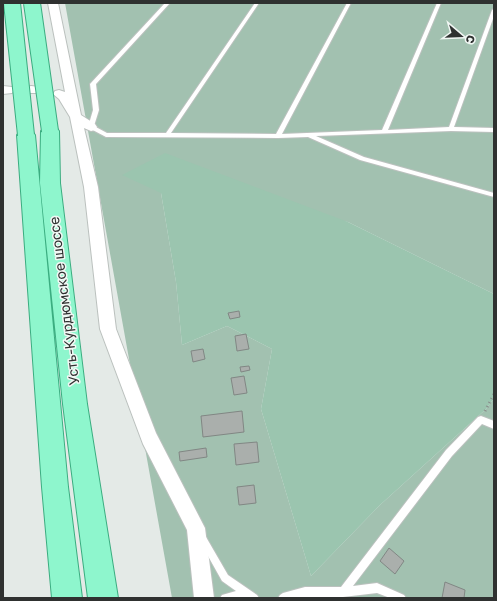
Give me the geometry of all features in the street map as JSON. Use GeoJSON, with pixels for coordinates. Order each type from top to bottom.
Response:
{"type":"FeatureCollection","features":[{"type":"Feature","properties":{"kind":"main road","name":"Усть-Курдюмское шоссе"},"geometry":{"type":"LineString","coordinates":[[12,3],[26,135],[54,479],[67,598]]}},
{"type":"Feature","properties":{"kind":"main road","name":"Усть-Курдюмское шоссе"},"geometry":{"type":"LineString","coordinates":[[32,3],[50,131],[50,183],[76,404],[103,598]]}},
{"type":"Feature","properties":{"kind":"street"},"geometry":{"type":"LineString","coordinates":[[53,3],[92,187],[108,329],[149,438],[196,528],[204,598]]}},
{"type":"Feature","properties":{"kind":"street"},"geometry":{"type":"LineString","coordinates":[[59,94],[63,96],[76,117],[91,127]]}},
{"type":"Feature","properties":{"kind":"lane"},"geometry":{"type":"LineString","coordinates":[[168,3],[93,84],[96,110],[91,127],[106,135],[168,134],[278,136],[451,129],[494,130]]}},
{"type":"Feature","properties":{"kind":"lane"},"geometry":{"type":"LineString","coordinates":[[168,134],[257,3]]}},
{"type":"Feature","properties":{"kind":"lane"},"geometry":{"type":"LineString","coordinates":[[278,136],[348,3]]}},
{"type":"Feature","properties":{"kind":"lane"},"geometry":{"type":"LineString","coordinates":[[384,132],[439,3]]}},
{"type":"Feature","properties":{"kind":"lane"},"geometry":{"type":"LineString","coordinates":[[451,129],[494,10]]}},
{"type":"Feature","properties":{"kind":"lane"},"geometry":{"type":"LineString","coordinates":[[308,135],[362,159],[494,195]]}},
{"type":"Feature","properties":{"kind":"lane"},"geometry":{"type":"LineString","coordinates":[[342,592],[448,453],[481,420],[494,424]]}},
{"type":"Feature","properties":{"kind":"lane"},"geometry":{"type":"LineString","coordinates":[[196,528],[225,578],[250,596]]}},
{"type":"Feature","properties":{"kind":"lane"},"geometry":{"type":"LineString","coordinates":[[283,598],[306,592],[342,592],[377,588],[401,598]]}},
{"type":"Feature","properties":{"kind":"lane"},"geometry":{"type":"LineString","coordinates":[[225,598],[250,596]]}},
{"type":"Feature","properties":{"kind":"path"},"geometry":{"type":"LineString","coordinates":[[481,420],[494,394]]}},
{"type":"Feature","properties":{"kind":"green space"},"geometry":{"type":"Polygon","coordinates":[[[65,3],[494,3],[494,294],[348,222],[161,193],[176,282],[182,345],[227,326],[272,349],[261,409],[311,576],[380,505],[486,409],[494,398],[494,598],[172,598],[65,3]]]}},
{"type":"Feature","properties":{"kind":"green space"},"geometry":{"type":"Polygon","coordinates":[[[165,153],[348,222],[494,294],[494,398],[486,409],[380,505],[311,576],[261,409],[272,349],[227,326],[182,345],[176,282],[161,193],[122,175],[165,153]]]}},
{"type":"Feature","properties":{"kind":"building"},"geometry":{"type":"Polygon","coordinates":[[[239,311],[240,317],[230,319],[228,313],[239,311]]]}},
{"type":"Feature","properties":{"kind":"building"},"geometry":{"type":"Polygon","coordinates":[[[246,334],[249,349],[237,351],[235,336],[246,334]]]}},
{"type":"Feature","properties":{"kind":"building"},"geometry":{"type":"Polygon","coordinates":[[[203,349],[205,359],[193,362],[191,351],[203,349]]]}},
{"type":"Feature","properties":{"kind":"building"},"geometry":{"type":"Polygon","coordinates":[[[249,366],[250,370],[241,372],[240,367],[249,366]]]}},
{"type":"Feature","properties":{"kind":"building"},"geometry":{"type":"Polygon","coordinates":[[[244,376],[247,393],[234,395],[231,378],[244,376]]]}},
{"type":"Feature","properties":{"kind":"building"},"geometry":{"type":"Polygon","coordinates":[[[242,411],[244,432],[203,437],[201,416],[242,411]]]}},
{"type":"Feature","properties":{"kind":"building"},"geometry":{"type":"Polygon","coordinates":[[[257,442],[259,462],[236,465],[234,444],[257,442]]]}},
{"type":"Feature","properties":{"kind":"building"},"geometry":{"type":"Polygon","coordinates":[[[206,448],[207,457],[180,461],[179,452],[206,448]]]}},
{"type":"Feature","properties":{"kind":"building"},"geometry":{"type":"Polygon","coordinates":[[[254,485],[256,503],[239,505],[237,487],[254,485]]]}},
{"type":"Feature","properties":{"kind":"building"},"geometry":{"type":"Polygon","coordinates":[[[389,548],[404,561],[395,574],[380,561],[389,548]]]}},
{"type":"Feature","properties":{"kind":"building"},"geometry":{"type":"Polygon","coordinates":[[[445,582],[465,590],[464,598],[442,598],[445,582]]]}}]}
